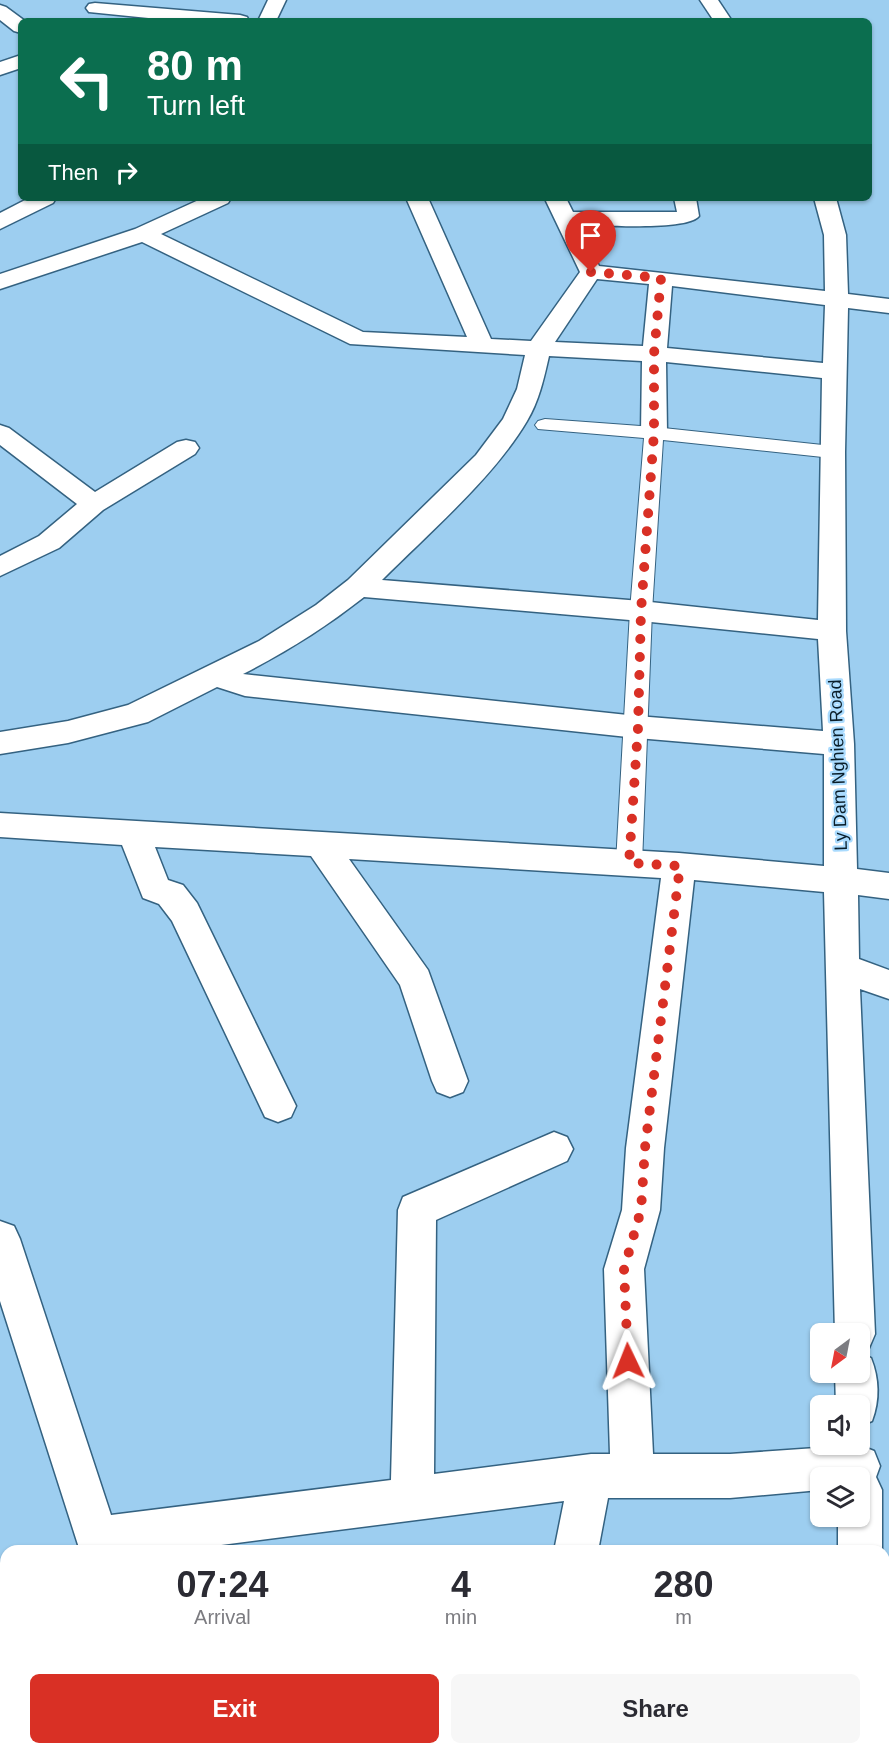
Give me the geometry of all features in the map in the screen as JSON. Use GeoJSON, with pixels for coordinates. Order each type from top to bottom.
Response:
{"type":"FeatureCollection","features":[{"type":"Feature","properties":{"kind":"street"},"geometry":{"type":"LineString","coordinates":[[268,18],[277,0]]}},
{"type":"Feature","properties":{"kind":"street"},"geometry":{"type":"LineString","coordinates":[[708,0],[721,18]]}},
{"type":"Feature","properties":{"kind":"street"},"geometry":{"type":"LineString","coordinates":[[95,8],[207,18]]}},
{"type":"Feature","properties":{"kind":"street"},"geometry":{"type":"LineString","coordinates":[[0,11],[18,25]]}},
{"type":"Feature","properties":{"kind":"street"},"geometry":{"type":"LineString","coordinates":[[0,69],[18,62]]}},
{"type":"Feature","properties":{"kind":"street"},"geometry":{"type":"LineString","coordinates":[[0,222],[39,201]]}},
{"type":"Feature","properties":{"kind":"street"},"geometry":{"type":"LineString","coordinates":[[0,282],[143,234],[214,201]]}},
{"type":"Feature","properties":{"kind":"street"},"geometry":{"type":"LineString","coordinates":[[418,201],[482,345]]}},
{"type":"Feature","properties":{"kind":"street"},"geometry":{"type":"LineString","coordinates":[[560,208],[680,219],[688,216],[686,201]]}},
{"type":"Feature","properties":{"kind":"street","name":"Ly Dam Nghien Road"},"geometry":{"type":"LineString","coordinates":[[826,201],[835,235],[837,301],[832,452],[832,632],[839,744],[843,967],[855,1323]]}},
{"type":"Feature","properties":{"kind":"street"},"geometry":{"type":"LineString","coordinates":[[560,208],[591,272]]}},
{"type":"Feature","properties":{"kind":"street"},"geometry":{"type":"LineString","coordinates":[[143,234],[358,339],[654,354],[835,372]]}},
{"type":"Feature","properties":{"kind":"street"},"geometry":{"type":"LineString","coordinates":[[0,262],[33,272]]}},
{"type":"Feature","properties":{"kind":"street"},"geometry":{"type":"LineString","coordinates":[[591,272],[661,278],[889,306]]}},
{"type":"Feature","properties":{"kind":"street"},"geometry":{"type":"LineString","coordinates":[[0,743],[68,732],[137,714],[269,648],[327,612],[358,587],[485,461],[515,420],[529,389],[539,347],[591,272]]}},
{"type":"Feature","properties":{"kind":"street"},"geometry":{"type":"LineString","coordinates":[[654,433],[654,354],[661,278]]}},
{"type":"Feature","properties":{"kind":"street"},"geometry":{"type":"LineString","coordinates":[[0,433],[94,504]]}},
{"type":"Feature","properties":{"kind":"street"},"geometry":{"type":"LineString","coordinates":[[0,567],[49,542],[94,504],[186,448]]}},
{"type":"Feature","properties":{"kind":"street"},"geometry":{"type":"LineString","coordinates":[[358,587],[641,611],[832,632]]}},
{"type":"Feature","properties":{"kind":"street"},"geometry":{"type":"LineString","coordinates":[[213,675],[244,685],[638,728],[839,744]]}},
{"type":"Feature","properties":{"kind":"street"},"geometry":{"type":"LineString","coordinates":[[0,825],[680,866],[889,886]]}},
{"type":"Feature","properties":{"kind":"street"},"geometry":{"type":"LineString","coordinates":[[134,833],[155,889],[171,894],[185,913],[278,1106]]}},
{"type":"Feature","properties":{"kind":"street"},"geometry":{"type":"LineString","coordinates":[[321,845],[416,980],[450,1081]]}},
{"type":"Feature","properties":{"kind":"street"},"geometry":{"type":"LineString","coordinates":[[632,1477],[624,1269],[641,1210],[645,1148],[680,866]]}},
{"type":"Feature","properties":{"kind":"street"},"geometry":{"type":"LineString","coordinates":[[843,967],[889,985]]}},
{"type":"Feature","properties":{"kind":"street"},"geometry":{"type":"LineString","coordinates":[[412,1499],[417,1210],[554,1149]]}},
{"type":"Feature","properties":{"kind":"street"},"geometry":{"type":"LineString","coordinates":[[0,1239],[96,1539],[591,1476],[730,1476],[810,1472]]}},
{"type":"Feature","properties":{"kind":"street"},"geometry":{"type":"LineString","coordinates":[[577,1545],[591,1476]]}},
{"type":"Feature","properties":{"kind":"street"},"geometry":{"type":"LineString","coordinates":[[860,1527],[860,1545]]}},
{"type":"Feature","properties":{"kind":"lane"},"geometry":{"type":"LineString","coordinates":[[545,425],[654,433],[832,452]]}},
{"type":"Feature","properties":{"kind":"lane"},"geometry":{"type":"LineString","coordinates":[[629,863],[638,728],[641,611],[654,433]]}},
{"type":"Feature","properties":{"kind":"route"},"geometry":{"type":"LineString","coordinates":[[591,272],[661,278],[654,354],[654,433],[641,611],[638,728],[629,863],[680,866],[645,1148],[641,1210],[624,1269],[628,1361]]}}]}
